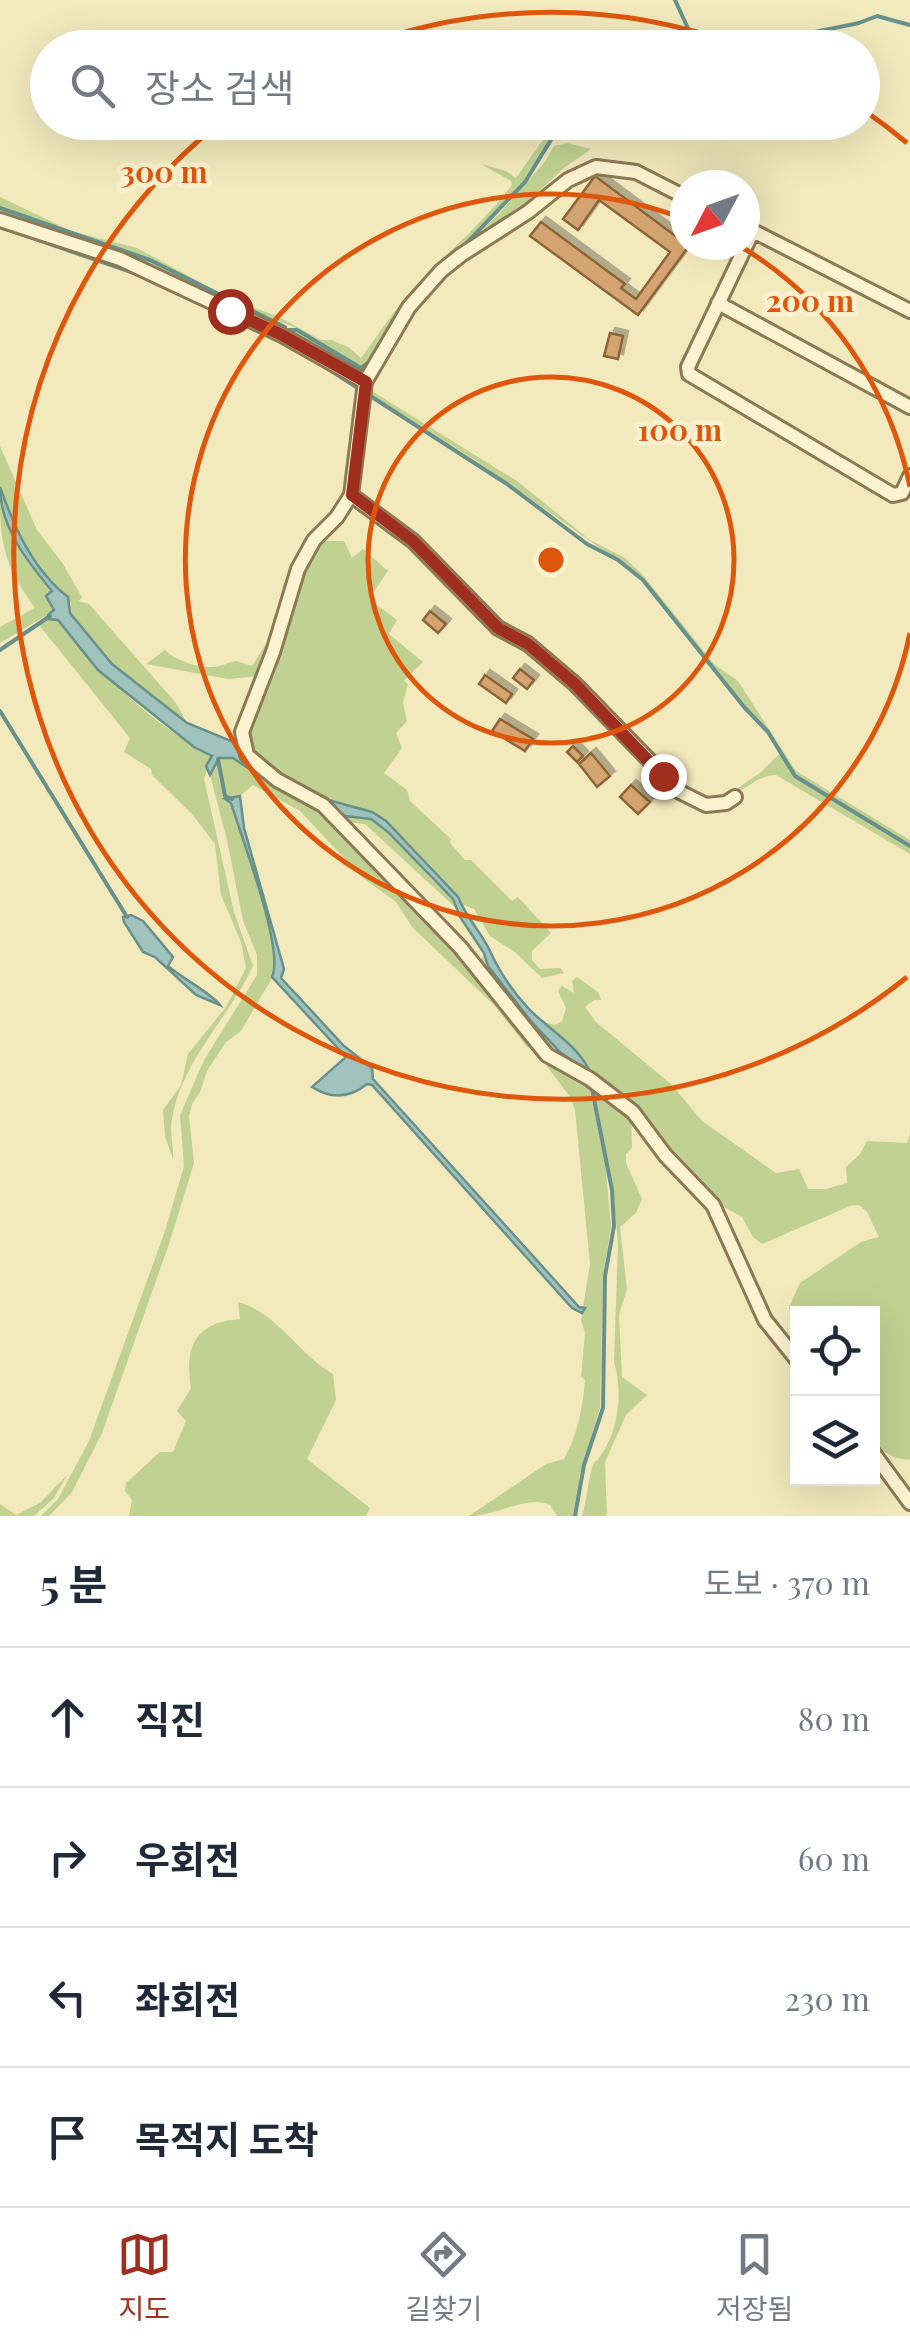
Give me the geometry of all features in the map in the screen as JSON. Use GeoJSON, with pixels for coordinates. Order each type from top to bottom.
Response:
{"type":"FeatureCollection","features":[{"type":"Feature","properties":{"kind":"street"},"geometry":{"type":"LineString","coordinates":[[670,189],[636,172],[596,167],[568,180],[441,271],[409,307],[366,382],[352,495],[314,540],[298,570],[242,732],[246,755],[277,780],[323,805],[460,947],[547,1055],[590,1079],[633,1112],[713,1205],[765,1320],[790,1352]]}},
{"type":"Feature","properties":{"kind":"street"},"geometry":{"type":"LineString","coordinates":[[0,220],[120,258],[280,334],[366,382]]}},
{"type":"Feature","properties":{"kind":"street"},"geometry":{"type":"LineString","coordinates":[[760,235],[910,310]]}},
{"type":"Feature","properties":{"kind":"street"},"geometry":{"type":"LineString","coordinates":[[736,260],[688,367],[689,374],[893,494],[902,492],[910,476]]}},
{"type":"Feature","properties":{"kind":"street"},"geometry":{"type":"LineString","coordinates":[[718,303],[910,407]]}},
{"type":"Feature","properties":{"kind":"street"},"geometry":{"type":"LineString","coordinates":[[352,495],[413,541],[498,628],[528,644],[575,684],[680,792],[706,804],[726,803],[735,797]]}},
{"type":"Feature","properties":{"kind":"street"},"geometry":{"type":"LineString","coordinates":[[880,1462],[910,1504]]}},
{"type":"Feature","properties":{"kind":"green space"},"geometry":{"type":"Polygon","coordinates":[[[543,140],[550,140],[493,216],[406,301],[363,366],[355,365],[296,328],[228,300],[151,259],[76,235],[0,206],[0,197],[71,231],[137,248],[231,299],[279,317],[321,340],[348,347],[361,358],[411,292],[512,185],[481,164],[516,178],[543,140]]]}},
{"type":"Feature","properties":{"kind":"green space"},"geometry":{"type":"Polygon","coordinates":[[[568,143],[591,149],[565,167],[502,226],[440,270],[408,305],[371,368],[364,373],[120,256],[0,217],[0,209],[149,260],[247,311],[275,321],[284,331],[296,331],[362,369],[368,366],[408,302],[428,279],[497,216],[554,146],[568,143]]]}},
{"type":"Feature","properties":{"kind":"green space"},"geometry":{"type":"Polygon","coordinates":[[[367,388],[517,481],[590,540],[625,558],[642,574],[715,665],[738,681],[796,771],[910,840],[910,845],[882,828],[910,847],[910,854],[776,775],[761,778],[725,797],[761,772],[781,752],[787,760],[768,731],[644,579],[478,462],[365,391],[367,388]],[[793,773],[794,776],[862,815],[793,773]]]}},
{"type":"Feature","properties":{"kind":"green space"},"geometry":{"type":"Polygon","coordinates":[[[0,446],[37,530],[63,564],[82,597],[79,601],[89,604],[176,703],[187,723],[112,664],[70,613],[71,603],[38,564],[10,519],[0,486],[0,446]]]}},
{"type":"Feature","properties":{"kind":"green space"},"geometry":{"type":"Polygon","coordinates":[[[0,505],[18,545],[52,591],[54,611],[0,643],[0,627],[35,608],[8,560],[0,505]]]}},
{"type":"Feature","properties":{"kind":"green space"},"geometry":{"type":"Polygon","coordinates":[[[318,541],[344,541],[352,558],[363,549],[388,571],[369,599],[397,620],[389,634],[423,662],[404,681],[408,684],[403,703],[407,721],[396,733],[402,748],[384,773],[407,790],[410,801],[451,839],[450,843],[465,860],[471,860],[512,901],[518,897],[551,933],[532,951],[532,960],[540,969],[560,968],[564,973],[542,978],[516,953],[490,936],[474,909],[461,904],[386,821],[372,812],[321,798],[276,774],[248,748],[244,731],[289,604],[318,541]]]}},
{"type":"Feature","properties":{"kind":"green space"},"geometry":{"type":"Polygon","coordinates":[[[284,598],[258,676],[228,679],[146,664],[165,650],[200,666],[237,661],[252,666],[269,639],[284,598]]]}},
{"type":"Feature","properties":{"kind":"green space"},"geometry":{"type":"Polygon","coordinates":[[[49,619],[58,620],[90,659],[148,713],[212,756],[204,779],[234,912],[253,966],[185,1078],[172,1119],[173,1159],[165,1137],[163,1110],[181,1085],[188,1054],[226,1007],[246,968],[241,942],[221,895],[215,844],[192,814],[152,775],[151,769],[124,752],[130,738],[39,625],[49,619]]]}},
{"type":"Feature","properties":{"kind":"green space"},"geometry":{"type":"Polygon","coordinates":[[[218,758],[233,758],[321,808],[459,949],[547,1057],[588,1082],[605,1161],[611,1227],[603,1276],[600,1408],[579,1477],[580,1491],[573,1516],[557,1516],[550,1505],[532,1502],[469,1516],[546,1464],[564,1459],[579,1421],[585,1380],[581,1377],[585,1333],[581,1320],[590,1264],[575,1110],[570,1097],[534,1049],[527,1047],[494,1005],[412,927],[396,902],[362,877],[300,811],[253,785],[240,796],[227,799],[259,890],[277,962],[275,973],[241,1031],[226,1042],[207,1071],[192,1104],[189,1116],[194,1163],[102,1433],[72,1492],[49,1516],[41,1516],[58,1499],[89,1441],[165,1231],[184,1166],[180,1115],[204,1060],[257,975],[257,955],[243,921],[210,775],[218,758]]]}},
{"type":"Feature","properties":{"kind":"green space"},"geometry":{"type":"Polygon","coordinates":[[[336,815],[364,816],[412,854],[449,894],[457,909],[365,824],[347,822],[475,958],[480,960],[485,954],[517,1006],[563,1054],[580,1066],[581,1072],[555,1059],[336,815]]]}},
{"type":"Feature","properties":{"kind":"green space"},"geometry":{"type":"Polygon","coordinates":[[[577,977],[598,992],[601,1000],[585,1007],[596,1022],[671,1084],[702,1121],[776,1173],[799,1169],[808,1189],[847,1183],[846,1167],[867,1141],[907,1143],[910,1133],[910,1460],[880,1450],[880,1306],[790,1306],[790,1312],[789,1307],[800,1283],[861,1242],[879,1237],[867,1212],[859,1205],[850,1206],[762,1244],[753,1237],[742,1217],[713,1201],[592,1077],[571,1046],[543,1022],[555,1025],[562,1021],[566,1008],[558,991],[562,986],[574,993],[572,981],[577,977]]]}},
{"type":"Feature","properties":{"kind":"green space"},"geometry":{"type":"Polygon","coordinates":[[[593,1084],[631,1113],[632,1148],[626,1154],[626,1163],[642,1199],[636,1213],[620,1227],[627,1289],[619,1315],[622,1377],[647,1395],[626,1415],[605,1462],[607,1516],[582,1516],[592,1468],[612,1434],[619,1398],[614,1362],[618,1245],[613,1188],[593,1084]]]}},
{"type":"Feature","properties":{"kind":"green space"},"geometry":{"type":"Polygon","coordinates":[[[238,1302],[265,1315],[333,1374],[336,1400],[307,1459],[370,1508],[366,1516],[129,1516],[132,1500],[125,1491],[126,1483],[160,1452],[173,1452],[186,1421],[177,1411],[191,1388],[190,1360],[196,1339],[213,1325],[240,1319],[238,1302]]]}},
{"type":"Feature","properties":{"kind":"green space"},"geometry":{"type":"Polygon","coordinates":[[[67,1475],[54,1498],[34,1516],[0,1516],[0,1504],[16,1515],[40,1503],[67,1475]]]}},
{"type":"Feature","properties":{"kind":"water"},"geometry":{"type":"Polygon","coordinates":[[[0,487],[35,561],[68,597],[70,613],[112,664],[187,723],[248,748],[276,774],[321,798],[372,812],[386,821],[458,897],[512,989],[573,1048],[592,1077],[581,1072],[580,1066],[560,1052],[530,1020],[488,966],[453,899],[388,832],[371,819],[336,815],[279,789],[233,758],[219,758],[210,775],[206,766],[212,756],[194,747],[98,670],[58,620],[49,619],[54,610],[46,596],[52,591],[10,530],[0,487]]]}},
{"type":"Feature","properties":{"kind":"water"},"geometry":{"type":"Polygon","coordinates":[[[240,796],[244,828],[284,969],[281,978],[344,1046],[372,1068],[373,1079],[579,1307],[585,1308],[582,1313],[572,1308],[372,1085],[340,1095],[312,1087],[346,1057],[272,977],[274,963],[267,919],[231,803],[225,799],[240,796]]]}},
{"type":"Feature","properties":{"kind":"water"},"geometry":{"type":"Polygon","coordinates":[[[131,915],[143,921],[173,957],[168,966],[220,1005],[196,995],[155,957],[143,952],[124,922],[123,917],[131,915]]]}},
{"type":"Feature","properties":{"kind":"building"},"geometry":{"type":"Polygon","coordinates":[[[595,176],[670,232],[670,252],[599,200],[578,230],[563,219],[595,176]]]}},
{"type":"Feature","properties":{"kind":"building"},"geometry":{"type":"Polygon","coordinates":[[[541,222],[625,284],[621,288],[636,299],[670,252],[670,260],[679,260],[638,315],[530,236],[541,222]]]}},
{"type":"Feature","properties":{"kind":"building"},"geometry":{"type":"Polygon","coordinates":[[[610,333],[623,336],[618,359],[604,356],[610,333]]]}},
{"type":"Feature","properties":{"kind":"building"},"geometry":{"type":"Polygon","coordinates":[[[430,611],[446,624],[438,633],[423,620],[430,611]]]}},
{"type":"Feature","properties":{"kind":"building"},"geometry":{"type":"Polygon","coordinates":[[[520,669],[534,680],[527,689],[513,678],[520,669]]]}},
{"type":"Feature","properties":{"kind":"building"},"geometry":{"type":"Polygon","coordinates":[[[485,675],[512,694],[506,703],[479,684],[485,675]]]}},
{"type":"Feature","properties":{"kind":"building"},"geometry":{"type":"Polygon","coordinates":[[[500,719],[533,739],[525,751],[492,731],[500,719]]]}},
{"type":"Feature","properties":{"kind":"building"},"geometry":{"type":"Polygon","coordinates":[[[573,746],[583,756],[577,762],[567,752],[573,746]]]}},
{"type":"Feature","properties":{"kind":"building"},"geometry":{"type":"Polygon","coordinates":[[[591,753],[610,776],[597,787],[579,764],[591,753]]]}},
{"type":"Feature","properties":{"kind":"building"},"geometry":{"type":"Polygon","coordinates":[[[631,785],[650,802],[638,814],[620,797],[631,785]]]}},
{"type":"Feature","properties":{"kind":"waterway"},"geometry":{"type":"LineString","coordinates":[[675,0],[689,30]]}},
{"type":"Feature","properties":{"kind":"waterway"},"geometry":{"type":"LineString","coordinates":[[825,30],[877,16],[910,25]]}},
{"type":"Feature","properties":{"kind":"waterway"},"geometry":{"type":"LineString","coordinates":[[462,248],[525,182],[551,140]]}},
{"type":"Feature","properties":{"kind":"waterway"},"geometry":{"type":"LineString","coordinates":[[0,208],[150,260],[285,327]]}},
{"type":"Feature","properties":{"kind":"waterway"},"geometry":{"type":"LineString","coordinates":[[0,227],[140,275]]}},
{"type":"Feature","properties":{"kind":"waterway"},"geometry":{"type":"LineString","coordinates":[[284,330],[297,330],[361,368],[371,361],[400,311]]}},
{"type":"Feature","properties":{"kind":"waterway"},"geometry":{"type":"LineString","coordinates":[[319,363],[507,484],[643,580],[768,732],[795,776],[910,846]]}},
{"type":"Feature","properties":{"kind":"waterway"},"geometry":{"type":"LineString","coordinates":[[0,650],[50,616]]}},
{"type":"Feature","properties":{"kind":"waterway"},"geometry":{"type":"LineString","coordinates":[[0,711],[127,917]]}},
{"type":"Feature","properties":{"kind":"waterway"},"geometry":{"type":"LineString","coordinates":[[218,759],[225,796],[232,799]]}},
{"type":"Feature","properties":{"kind":"waterway"},"geometry":{"type":"LineString","coordinates":[[575,1516],[584,1465],[603,1408],[605,1276],[614,1226],[612,1190],[591,1084]]}},
{"type":"Feature","properties":{"kind":"route"},"geometry":{"type":"LineString","coordinates":[[230,311],[366,382],[352,495],[413,541],[498,628],[528,644],[575,684],[663,776]]}}]}
